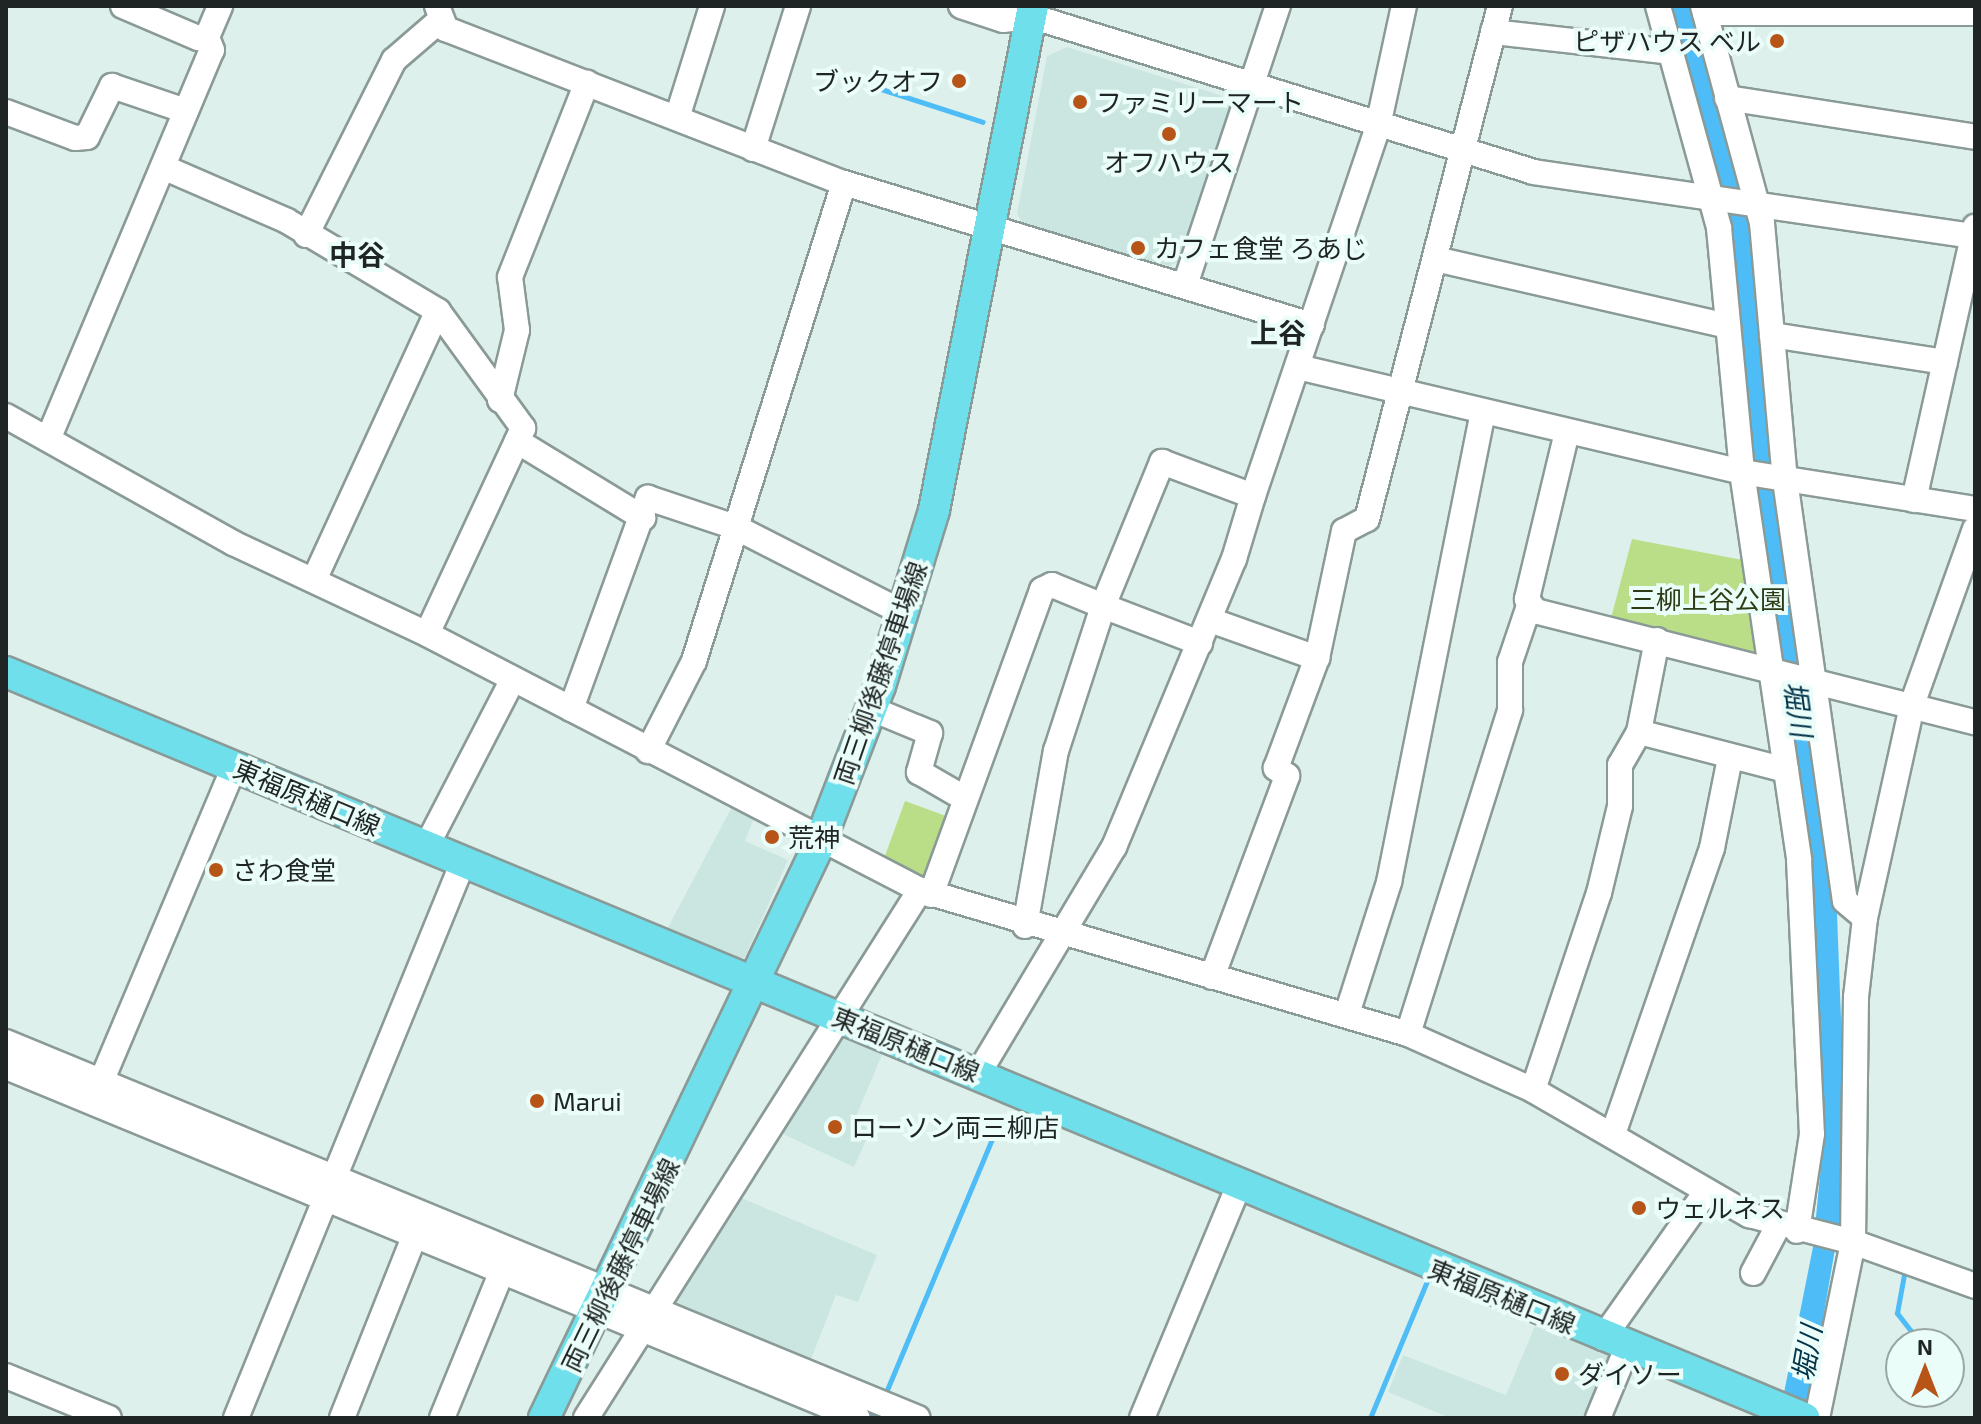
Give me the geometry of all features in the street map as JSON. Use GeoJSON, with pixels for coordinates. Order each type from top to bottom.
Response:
{"type":"FeatureCollection","features":[{"type":"Feature","properties":{"kind":"main road","name":"両三柳後藤停車場線"},"geometry":{"type":"LineString","coordinates":[[544,1418],[755,982],[821,839],[872,709],[938,496],[1032,9]]}},
{"type":"Feature","properties":{"kind":"main road","name":"東福原樋口線"},"geometry":{"type":"LineString","coordinates":[[7,676],[978,1074],[1238,1187],[1615,1343],[1795,1414]]}},
{"type":"Feature","properties":{"kind":"street"},"geometry":{"type":"LineString","coordinates":[[123,6],[207,37]]}},
{"type":"Feature","properties":{"kind":"street"},"geometry":{"type":"LineString","coordinates":[[49,437],[212,50],[207,37],[220,6]]}},
{"type":"Feature","properties":{"kind":"street"},"geometry":{"type":"LineString","coordinates":[[677,118],[712,6]]}},
{"type":"Feature","properties":{"kind":"street"},"geometry":{"type":"LineString","coordinates":[[753,149],[798,6]]}},
{"type":"Feature","properties":{"kind":"street"},"geometry":{"type":"LineString","coordinates":[[961,6],[1003,20],[1032,9],[1251,86],[1534,172],[1757,207],[1974,233],[1914,500]]}},
{"type":"Feature","properties":{"kind":"street"},"geometry":{"type":"LineString","coordinates":[[1186,282],[1278,6]]}},
{"type":"Feature","properties":{"kind":"street"},"geometry":{"type":"LineString","coordinates":[[978,1074],[1067,937],[1114,847],[1210,620],[1378,126],[1404,6]]}},
{"type":"Feature","properties":{"kind":"street"},"geometry":{"type":"LineString","coordinates":[[1212,977],[1287,776],[1276,768],[1317,658],[1344,531],[1367,519],[1465,151],[1500,6]]}},
{"type":"Feature","properties":{"kind":"street"},"geometry":{"type":"LineString","coordinates":[[1658,6],[1719,228],[1742,472],[1799,860],[1812,1134],[1798,1231],[1753,1273]]}},
{"type":"Feature","properties":{"kind":"street"},"geometry":{"type":"LineString","coordinates":[[1865,918],[1845,901],[1809,676],[1757,207],[1704,10],[1975,13]]}},
{"type":"Feature","properties":{"kind":"street"},"geometry":{"type":"LineString","coordinates":[[306,235],[394,60],[437,14],[587,83],[844,183],[990,228],[1186,282],[1312,325]]}},
{"type":"Feature","properties":{"kind":"street"},"geometry":{"type":"LineString","coordinates":[[1493,32],[1670,52]]}},
{"type":"Feature","properties":{"kind":"street"},"geometry":{"type":"LineString","coordinates":[[500,400],[517,330],[510,277],[587,83]]}},
{"type":"Feature","properties":{"kind":"street"},"geometry":{"type":"LineString","coordinates":[[6,112],[75,138],[87,137],[112,86],[186,111]]}},
{"type":"Feature","properties":{"kind":"street"},"geometry":{"type":"LineString","coordinates":[[1727,98],[1975,137]]}},
{"type":"Feature","properties":{"kind":"street"},"geometry":{"type":"LineString","coordinates":[[163,167],[306,235],[438,311],[523,428],[427,634]]}},
{"type":"Feature","properties":{"kind":"street"},"geometry":{"type":"LineString","coordinates":[[648,751],[694,661],[844,183]]}},
{"type":"Feature","properties":{"kind":"street"},"geometry":{"type":"LineString","coordinates":[[1435,259],[1727,326]]}},
{"type":"Feature","properties":{"kind":"street"},"geometry":{"type":"LineString","coordinates":[[314,580],[438,311]]}},
{"type":"Feature","properties":{"kind":"street"},"geometry":{"type":"LineString","coordinates":[[1772,335],[1945,362]]}},
{"type":"Feature","properties":{"kind":"street"},"geometry":{"type":"LineString","coordinates":[[1298,367],[1742,472],[1975,509]]}},
{"type":"Feature","properties":{"kind":"street"},"geometry":{"type":"LineString","coordinates":[[1347,1014],[1389,882],[1483,412]]}},
{"type":"Feature","properties":{"kind":"street"},"geometry":{"type":"LineString","coordinates":[[6,416],[49,437],[233,543],[427,634],[925,892],[1025,926],[1347,1014],[1408,1034],[1533,1090],[1613,1134],[1706,1192],[1798,1231],[1853,1242],[1975,1286]]}},
{"type":"Feature","properties":{"kind":"street"},"geometry":{"type":"LineString","coordinates":[[1408,1034],[1510,710],[1510,662],[1529,606],[1567,432]]}},
{"type":"Feature","properties":{"kind":"street"},"geometry":{"type":"LineString","coordinates":[[517,441],[643,518]]}},
{"type":"Feature","properties":{"kind":"street"},"geometry":{"type":"LineString","coordinates":[[1025,926],[1056,751],[1103,606],[1162,462],[1253,496]]}},
{"type":"Feature","properties":{"kind":"street"},"geometry":{"type":"LineString","coordinates":[[571,709],[643,518],[655,497],[735,527],[904,613]]}},
{"type":"Feature","properties":{"kind":"street"},"geometry":{"type":"LineString","coordinates":[[1817,1418],[1853,1242],[1856,997],[1865,918],[1913,702],[1975,529]]}},
{"type":"Feature","properties":{"kind":"street"},"geometry":{"type":"LineString","coordinates":[[586,1418],[839,1017],[925,892],[1024,656],[1042,590],[1052,585],[1200,643]]}},
{"type":"Feature","properties":{"kind":"street"},"geometry":{"type":"LineString","coordinates":[[1529,606],[1913,702],[1975,722]]}},
{"type":"Feature","properties":{"kind":"street"},"geometry":{"type":"LineString","coordinates":[[1210,620],[1317,658]]}},
{"type":"Feature","properties":{"kind":"street"},"geometry":{"type":"LineString","coordinates":[[1533,1090],[1599,893],[1620,806],[1620,765],[1639,732],[1657,640]]}},
{"type":"Feature","properties":{"kind":"street"},"geometry":{"type":"LineString","coordinates":[[426,847],[513,679]]}},
{"type":"Feature","properties":{"kind":"street"},"geometry":{"type":"LineString","coordinates":[[872,709],[930,733],[919,772],[964,798]]}},
{"type":"Feature","properties":{"kind":"street"},"geometry":{"type":"LineString","coordinates":[[1639,732],[1786,770]]}},
{"type":"Feature","properties":{"kind":"street"},"geometry":{"type":"LineString","coordinates":[[1613,1134],[1712,848],[1730,758]]}},
{"type":"Feature","properties":{"kind":"street"},"geometry":{"type":"LineString","coordinates":[[101,1082],[234,767]]}},
{"type":"Feature","properties":{"kind":"street"},"geometry":{"type":"LineString","coordinates":[[236,1418],[463,862]]}},
{"type":"Feature","properties":{"kind":"street"},"geometry":{"type":"LineString","coordinates":[[6,1042],[101,1082],[331,1190],[413,1240],[500,1276],[599,1301]]}},
{"type":"Feature","properties":{"kind":"street"},"geometry":{"type":"LineString","coordinates":[[6,1067],[331,1190],[599,1301],[918,1418]]}},
{"type":"Feature","properties":{"kind":"street"},"geometry":{"type":"LineString","coordinates":[[1142,1418],[1238,1187]]}},
{"type":"Feature","properties":{"kind":"street"},"geometry":{"type":"LineString","coordinates":[[1598,1418],[1615,1343],[1706,1192]]}},
{"type":"Feature","properties":{"kind":"street"},"geometry":{"type":"LineString","coordinates":[[342,1418],[413,1240]]}},
{"type":"Feature","properties":{"kind":"street"},"geometry":{"type":"LineString","coordinates":[[442,1418],[500,1276]]}},
{"type":"Feature","properties":{"kind":"street"},"geometry":{"type":"LineString","coordinates":[[650,1320],[858,1418]]}},
{"type":"Feature","properties":{"kind":"street"},"geometry":{"type":"LineString","coordinates":[[6,1376],[109,1418]]}},
{"type":"Feature","properties":{"kind":"shaded area"},"geometry":{"type":"Polygon","coordinates":[[[1067,47],[1226,97],[1232,109],[1182,260],[1169,266],[1025,226],[1017,214],[1047,56],[1067,47]]]}},
{"type":"Feature","properties":{"kind":"shaded area"},"geometry":{"type":"Polygon","coordinates":[[[735,801],[757,811],[745,841],[788,860],[745,957],[736,960],[666,931],[735,801]]]}},
{"type":"Feature","properties":{"kind":"shaded area"},"geometry":{"type":"Polygon","coordinates":[[[842,1031],[884,1050],[854,1121],[871,1129],[854,1167],[776,1131],[842,1031]]]}},
{"type":"Feature","properties":{"kind":"shaded area"},"geometry":{"type":"Polygon","coordinates":[[[739,1197],[877,1255],[858,1302],[836,1295],[808,1367],[667,1309],[739,1197]]]}},
{"type":"Feature","properties":{"kind":"shaded area","name":"ダイソー"},"geometry":{"type":"Polygon","coordinates":[[[1537,1321],[1617,1355],[1592,1418],[1450,1418],[1388,1392],[1403,1355],[1506,1395],[1537,1321]]]}},
{"type":"Feature","properties":{"kind":"green space","name":"三柳上谷公園"},"geometry":{"type":"Polygon","coordinates":[[[1632,539],[1748,561],[1762,651],[1756,656],[1610,622],[1632,539]]]}},
{"type":"Feature","properties":{"kind":"green space"},"geometry":{"type":"Polygon","coordinates":[[[905,801],[956,819],[932,884],[881,866],[905,801]]]}},
{"type":"Feature","properties":{"kind":"water","name":"堀川"},"geometry":{"type":"Polygon","coordinates":[[[1667,6],[1694,6],[1745,181],[1835,860],[1847,1179],[1806,1418],[1779,1418],[1813,1247],[1821,1166],[1819,1090],[1728,221],[1667,6]]]}},
{"type":"Feature","properties":{"kind":"waterway"},"geometry":{"type":"LineString","coordinates":[[878,88],[983,122]]}},
{"type":"Feature","properties":{"kind":"waterway"},"geometry":{"type":"LineString","coordinates":[[884,1397],[1001,1117]]}},
{"type":"Feature","properties":{"kind":"waterway"},"geometry":{"type":"LineString","coordinates":[[1905,1269],[1897,1313],[1909,1328]]}},
{"type":"Feature","properties":{"kind":"waterway"},"geometry":{"type":"LineString","coordinates":[[1370,1418],[1429,1276]]}},
{"type":"Feature","properties":{"kind":"waterway"},"geometry":{"type":"LineString","coordinates":[[1975,1368],[1975,1397]]}},
{"type":"Feature","properties":{"kind":"waterway"},"geometry":{"type":"LineString","coordinates":[[835,1397],[886,1418]]}},
{"type":"Feature","properties":{"kind":"place","name":"ピザハウス ベル"},"geometry":{"type":"Point","coordinates":[1777,41]}},
{"type":"Feature","properties":{"kind":"place","name":"ブックオフ"},"geometry":{"type":"Point","coordinates":[959,81]}},
{"type":"Feature","properties":{"kind":"place","name":"ファミリーマート"},"geometry":{"type":"Point","coordinates":[1080,102]}},
{"type":"Feature","properties":{"kind":"place","name":"オフハウス"},"geometry":{"type":"Point","coordinates":[1169,134]}},
{"type":"Feature","properties":{"kind":"place","name":"カフェ食堂 ろあじ"},"geometry":{"type":"Point","coordinates":[1138,248]}},
{"type":"Feature","properties":{"kind":"place","name":"荒神"},"geometry":{"type":"Point","coordinates":[772,837]}},
{"type":"Feature","properties":{"kind":"place","name":"さわ食堂"},"geometry":{"type":"Point","coordinates":[216,870]}},
{"type":"Feature","properties":{"kind":"place","name":"Marui"},"geometry":{"type":"Point","coordinates":[537,1101]}},
{"type":"Feature","properties":{"kind":"place","name":"ローソン両三柳店"},"geometry":{"type":"Point","coordinates":[835,1127]}},
{"type":"Feature","properties":{"kind":"place","name":"ウェルネス"},"geometry":{"type":"Point","coordinates":[1639,1208]}},
{"type":"Feature","properties":{"kind":"place","name":"ダイソー"},"geometry":{"type":"Point","coordinates":[1562,1374]}},
{"type":"Feature","properties":{"kind":"district","name":"中谷"},"geometry":{"type":"Point","coordinates":[357,254]}},
{"type":"Feature","properties":{"kind":"district","name":"上谷"},"geometry":{"type":"Point","coordinates":[1278,332]}}]}
